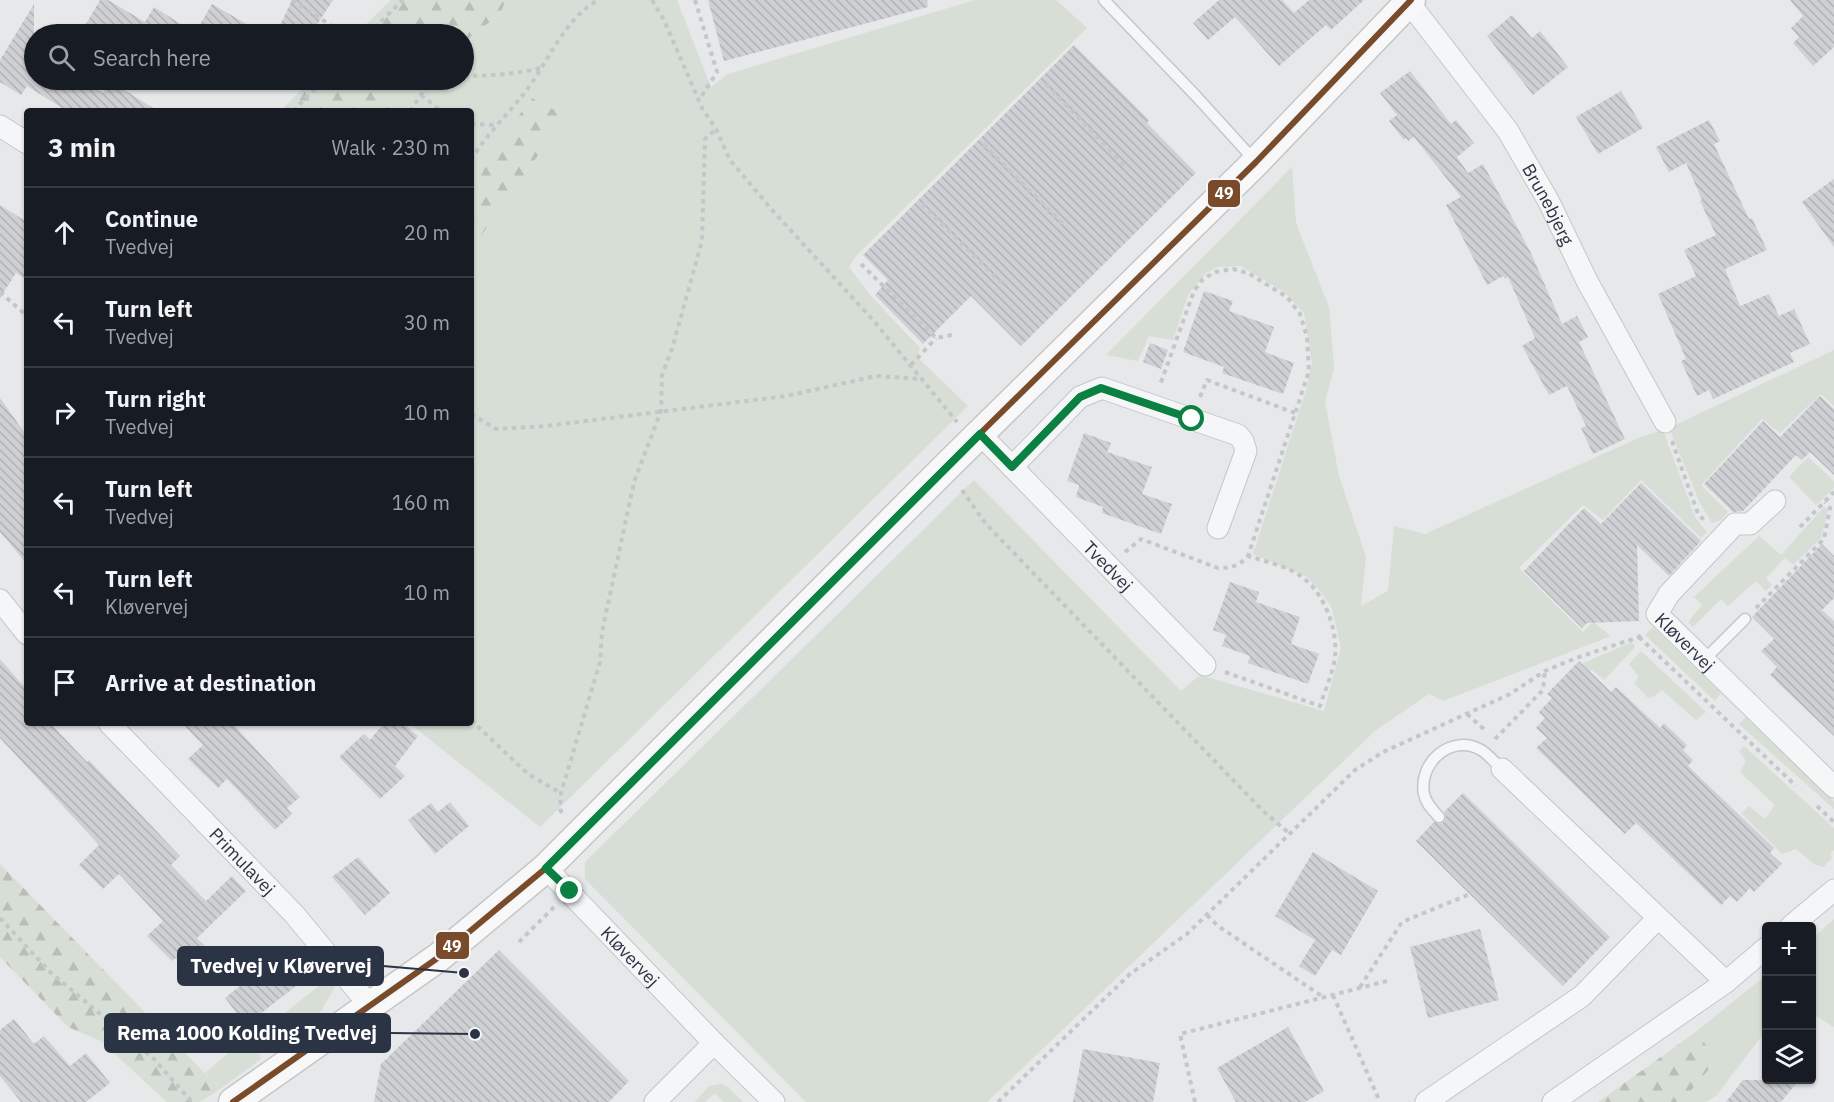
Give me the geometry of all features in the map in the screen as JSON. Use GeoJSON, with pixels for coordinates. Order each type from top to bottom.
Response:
{"type":"FeatureCollection","features":[{"type":"Feature","properties":{"kind":"street"},"geometry":{"type":"LineString","coordinates":[[233,1102],[439,957],[546,868],[976,437],[1256,162],[1409,1]]}},
{"type":"Feature","properties":{"kind":"street","name":"Brunebjerg"},"geometry":{"type":"LineString","coordinates":[[1409,1],[1508,131],[1549,202],[1587,281],[1665,423]]}},
{"type":"Feature","properties":{"kind":"street"},"geometry":{"type":"LineString","coordinates":[[0,126],[24,141]]}},
{"type":"Feature","properties":{"kind":"street"},"geometry":{"type":"LineString","coordinates":[[1012,467],[1080,397],[1101,388],[1238,435],[1246,451],[1218,528]]}},
{"type":"Feature","properties":{"kind":"street","name":"Tvedvej"},"geometry":{"type":"LineString","coordinates":[[976,437],[1012,467],[1205,665]]}},
{"type":"Feature","properties":{"kind":"street","name":"Kløvervej"},"geometry":{"type":"LineString","coordinates":[[1775,501],[1750,524],[1735,524],[1669,594],[1657,614],[1834,787]]}},
{"type":"Feature","properties":{"kind":"street"},"geometry":{"type":"LineString","coordinates":[[0,600],[24,630]]}},
{"type":"Feature","properties":{"kind":"street","name":"Primulavej"},"geometry":{"type":"LineString","coordinates":[[112,726],[294,914],[370,1006]]}},
{"type":"Feature","properties":{"kind":"street"},"geometry":{"type":"LineString","coordinates":[[1502,769],[1726,982]]}},
{"type":"Feature","properties":{"kind":"street","name":"Kløvervej"},"geometry":{"type":"LineString","coordinates":[[546,868],[774,1102]]}},
{"type":"Feature","properties":{"kind":"street"},"geometry":{"type":"LineString","coordinates":[[1797,922],[1834,890]]}},
{"type":"Feature","properties":{"kind":"street"},"geometry":{"type":"LineString","coordinates":[[1426,1102],[1582,996],[1658,918]]}},
{"type":"Feature","properties":{"kind":"street"},"geometry":{"type":"LineString","coordinates":[[1553,1102],[1726,982],[1762,952]]}},
{"type":"Feature","properties":{"kind":"street"},"geometry":{"type":"LineString","coordinates":[[655,1102],[714,1043]]}},
{"type":"Feature","properties":{"kind":"lane"},"geometry":{"type":"LineString","coordinates":[[1104,0],[1256,162]]}},
{"type":"Feature","properties":{"kind":"lane"},"geometry":{"type":"LineString","coordinates":[[1704,660],[1744,619]]}},
{"type":"Feature","properties":{"kind":"lane"},"geometry":{"type":"LineString","coordinates":[[1439,817],[1429,806],[1423,785],[1429,764],[1436,756],[1446,749],[1470,746],[1482,750],[1502,769]]}},
{"type":"Feature","properties":{"kind":"path"},"geometry":{"type":"LineString","coordinates":[[292,0],[329,24]]}},
{"type":"Feature","properties":{"kind":"path"},"geometry":{"type":"LineString","coordinates":[[378,24],[403,0]]}},
{"type":"Feature","properties":{"kind":"path"},"geometry":{"type":"LineString","coordinates":[[474,155],[482,141],[499,125],[528,88],[553,48],[580,14],[598,0]]}},
{"type":"Feature","properties":{"kind":"path"},"geometry":{"type":"LineString","coordinates":[[652,0],[664,20],[699,100],[730,160],[773,211],[873,320],[922,379],[976,437]]}},
{"type":"Feature","properties":{"kind":"path"},"geometry":{"type":"LineString","coordinates":[[694,0],[717,72],[699,100]]}},
{"type":"Feature","properties":{"kind":"path"},"geometry":{"type":"LineString","coordinates":[[474,76],[526,72],[540,68]]}},
{"type":"Feature","properties":{"kind":"path"},"geometry":{"type":"LineString","coordinates":[[1046,84],[1125,166]]}},
{"type":"Feature","properties":{"kind":"path"},"geometry":{"type":"LineString","coordinates":[[296,108],[314,90]]}},
{"type":"Feature","properties":{"kind":"path"},"geometry":{"type":"LineString","coordinates":[[413,108],[424,90]]}},
{"type":"Feature","properties":{"kind":"path"},"geometry":{"type":"LineString","coordinates":[[421,95],[437,108]]}},
{"type":"Feature","properties":{"kind":"path"},"geometry":{"type":"LineString","coordinates":[[474,124],[499,125]]}},
{"type":"Feature","properties":{"kind":"path"},"geometry":{"type":"LineString","coordinates":[[576,836],[560,809],[561,793],[600,662],[602,632],[634,482],[661,411],[662,375],[672,349],[702,241],[705,139],[716,129]]}},
{"type":"Feature","properties":{"kind":"path"},"geometry":{"type":"LineString","coordinates":[[983,144],[1064,225]]}},
{"type":"Feature","properties":{"kind":"path"},"geometry":{"type":"LineString","coordinates":[[922,204],[1003,284]]}},
{"type":"Feature","properties":{"kind":"path"},"geometry":{"type":"LineString","coordinates":[[861,264],[936,338]]}},
{"type":"Feature","properties":{"kind":"path"},"geometry":{"type":"LineString","coordinates":[[0,292],[24,313]]}},
{"type":"Feature","properties":{"kind":"path"},"geometry":{"type":"LineString","coordinates":[[911,365],[936,338],[952,335]]}},
{"type":"Feature","properties":{"kind":"path"},"geometry":{"type":"LineString","coordinates":[[474,416],[496,429],[546,426],[786,396],[876,376],[922,379]]}},
{"type":"Feature","properties":{"kind":"path"},"geometry":{"type":"LineString","coordinates":[[1192,419],[1207,380],[1295,413]]}},
{"type":"Feature","properties":{"kind":"path"},"geometry":{"type":"LineString","coordinates":[[1665,423],[1698,514],[1721,538]]}},
{"type":"Feature","properties":{"kind":"path"},"geometry":{"type":"LineString","coordinates":[[946,467],[986,524],[1262,810],[1290,834]]}},
{"type":"Feature","properties":{"kind":"path"},"geometry":{"type":"LineString","coordinates":[[1800,527],[1834,492]]}},
{"type":"Feature","properties":{"kind":"path"},"geometry":{"type":"LineString","coordinates":[[1744,619],[1824,539],[1830,508],[1825,502]]}},
{"type":"Feature","properties":{"kind":"path"},"geometry":{"type":"LineString","coordinates":[[1205,665],[1320,706],[1335,658],[1334,634],[1329,612],[1315,590],[1297,573],[1248,556]]}},
{"type":"Feature","properties":{"kind":"path"},"geometry":{"type":"LineString","coordinates":[[998,1102],[1130,974],[1187,934],[1355,770],[1383,752],[1510,694],[1545,671],[1639,637],[1657,614]]}},
{"type":"Feature","properties":{"kind":"path"},"geometry":{"type":"LineString","coordinates":[[1639,637],[1800,790]]}},
{"type":"Feature","properties":{"kind":"path"},"geometry":{"type":"LineString","coordinates":[[1502,769],[1506,751],[1494,739],[1543,690],[1545,671]]}},
{"type":"Feature","properties":{"kind":"path"},"geometry":{"type":"LineString","coordinates":[[1467,714],[1489,734]]}},
{"type":"Feature","properties":{"kind":"path"},"geometry":{"type":"LineString","coordinates":[[474,723],[528,774],[561,793]]}},
{"type":"Feature","properties":{"kind":"path"},"geometry":{"type":"LineString","coordinates":[[1809,798],[1834,822]]}},
{"type":"Feature","properties":{"kind":"path"},"geometry":{"type":"LineString","coordinates":[[1360,988],[1402,922],[1470,894]]}},
{"type":"Feature","properties":{"kind":"path"},"geometry":{"type":"LineString","coordinates":[[519,942],[550,911]]}},
{"type":"Feature","properties":{"kind":"path"},"geometry":{"type":"LineString","coordinates":[[1207,915],[1218,926],[1324,997]]}},
{"type":"Feature","properties":{"kind":"path"},"geometry":{"type":"LineString","coordinates":[[0,918],[50,972],[153,1058],[192,1102]]}},
{"type":"Feature","properties":{"kind":"path"},"geometry":{"type":"LineString","coordinates":[[1195,1102],[1180,1034],[1387,981]]}},
{"type":"Feature","properties":{"kind":"path"},"geometry":{"type":"LineString","coordinates":[[1333,995],[1380,1102]]}},
{"type":"Feature","properties":{"kind":"green space"},"geometry":{"type":"Polygon","coordinates":[[[391,0],[506,0],[500,14],[474,34],[474,24],[366,24],[391,0]]]}},
{"type":"Feature","properties":{"kind":"green space"},"geometry":{"type":"Polygon","coordinates":[[[506,0],[677,0],[711,87],[728,74],[975,0],[1056,0],[1087,28],[856,256],[849,267],[871,296],[920,348],[917,357],[968,406],[540,827],[413,726],[474,726],[474,246],[566,116],[532,98],[474,175],[474,108],[391,108],[392,97],[399,90],[474,90],[474,34],[500,14],[506,0]]]}},
{"type":"Feature","properties":{"kind":"green space"},"geometry":{"type":"Polygon","coordinates":[[[301,90],[399,90],[392,97],[391,108],[283,108],[301,90]]]}},
{"type":"Feature","properties":{"kind":"green space"},"geometry":{"type":"Polygon","coordinates":[[[532,98],[566,116],[474,246],[474,175],[532,98]]]}},
{"type":"Feature","properties":{"kind":"green space"},"geometry":{"type":"Polygon","coordinates":[[[1292,167],[1296,223],[1329,307],[1334,368],[1325,402],[1339,476],[1366,557],[1361,606],[1388,591],[1394,526],[1425,534],[1643,436],[1663,430],[1695,517],[1707,532],[1701,538],[1641,480],[1603,520],[1583,505],[1519,568],[1583,632],[1593,622],[1611,636],[1443,701],[1429,694],[1376,730],[987,1102],[806,1102],[585,879],[585,862],[974,480],[1181,691],[1200,675],[1324,711],[1341,648],[1332,608],[1307,577],[1253,554],[1307,387],[1312,363],[1304,313],[1284,292],[1241,266],[1217,267],[1206,273],[1188,295],[1173,340],[1149,336],[1138,361],[1106,355],[1292,167]]]}},
{"type":"Feature","properties":{"kind":"green space"},"geometry":{"type":"Polygon","coordinates":[[[1834,350],[1834,406],[1821,394],[1780,433],[1762,419],[1701,485],[1728,512],[1721,520],[1712,523],[1700,503],[1669,428],[1834,350]]]}},
{"type":"Feature","properties":{"kind":"green space"},"geometry":{"type":"Polygon","coordinates":[[[1808,457],[1834,481],[1834,488],[1816,505],[1789,477],[1808,457]]]}},
{"type":"Feature","properties":{"kind":"green space"},"geometry":{"type":"Polygon","coordinates":[[[1824,507],[1828,510],[1821,538],[1793,565],[1785,558],[1766,578],[1772,585],[1766,591],[1756,581],[1728,606],[1721,599],[1693,627],[1688,622],[1702,605],[1694,597],[1759,536],[1781,555],[1824,507]]]}},
{"type":"Feature","properties":{"kind":"green space"},"geometry":{"type":"Polygon","coordinates":[[[1653,627],[1721,693],[1715,701],[1645,635],[1653,627]]]}},
{"type":"Feature","properties":{"kind":"green space"},"geometry":{"type":"Polygon","coordinates":[[[1632,642],[1635,647],[1604,680],[1592,670],[1587,672],[1579,665],[1632,642]]]}},
{"type":"Feature","properties":{"kind":"green space"},"geometry":{"type":"Polygon","coordinates":[[[1641,651],[1706,712],[1696,720],[1662,690],[1648,698],[1634,683],[1639,677],[1629,664],[1641,651]]]}},
{"type":"Feature","properties":{"kind":"green space"},"geometry":{"type":"Polygon","coordinates":[[[1747,716],[1834,801],[1834,809],[1739,724],[1747,716]]]}},
{"type":"Feature","properties":{"kind":"green space"},"geometry":{"type":"Polygon","coordinates":[[[1744,746],[1834,828],[1834,850],[1830,854],[1832,858],[1823,867],[1814,864],[1796,849],[1782,854],[1741,813],[1749,806],[1765,819],[1775,805],[1740,772],[1746,761],[1739,751],[1744,746]]]}},
{"type":"Feature","properties":{"kind":"green space"},"geometry":{"type":"Polygon","coordinates":[[[0,864],[220,1089],[200,1102],[167,1102],[101,1041],[68,1027],[0,957],[0,864]]]}},
{"type":"Feature","properties":{"kind":"green space"},"geometry":{"type":"Polygon","coordinates":[[[1834,919],[1834,1027],[1816,1016],[1816,935],[1834,919]]]}},
{"type":"Feature","properties":{"kind":"green space"},"geometry":{"type":"Polygon","coordinates":[[[1762,978],[1762,1037],[1716,1096],[1706,1102],[1681,1102],[1716,1061],[1697,1031],[1762,978]]]}},
{"type":"Feature","properties":{"kind":"green space"},"geometry":{"type":"Polygon","coordinates":[[[328,979],[335,987],[315,1021],[275,1049],[268,1026],[328,979]]]}},
{"type":"Feature","properties":{"kind":"green space"},"geometry":{"type":"Polygon","coordinates":[[[1697,1031],[1716,1061],[1681,1102],[1598,1102],[1697,1031]]]}},
{"type":"Feature","properties":{"kind":"green space"},"geometry":{"type":"Polygon","coordinates":[[[252,1033],[261,1059],[220,1089],[205,1073],[252,1033]]]}},
{"type":"Feature","properties":{"kind":"green space"},"geometry":{"type":"Polygon","coordinates":[[[721,1084],[728,1087],[743,1102],[724,1102],[715,1093],[705,1102],[695,1102],[709,1086],[721,1084]]]}},
{"type":"Feature","properties":{"kind":"building"},"geometry":{"type":"Polygon","coordinates":[[[100,0],[108,0],[145,22],[154,7],[181,24],[86,24],[100,0]]]}},
{"type":"Feature","properties":{"kind":"building"},"geometry":{"type":"Polygon","coordinates":[[[292,0],[333,0],[317,24],[281,24],[292,0]]]}},
{"type":"Feature","properties":{"kind":"building"},"geometry":{"type":"Polygon","coordinates":[[[708,0],[927,0],[928,7],[724,61],[708,0]]]}},
{"type":"Feature","properties":{"kind":"building"},"geometry":{"type":"Polygon","coordinates":[[[1219,0],[1282,0],[1294,13],[1309,0],[1364,0],[1331,30],[1326,25],[1279,66],[1235,17],[1208,40],[1193,23],[1219,0]]]}},
{"type":"Feature","properties":{"kind":"building"},"geometry":{"type":"Polygon","coordinates":[[[1790,0],[1834,0],[1834,47],[1813,66],[1793,43],[1799,37],[1791,28],[1803,16],[1790,0]]]}},
{"type":"Feature","properties":{"kind":"building"},"geometry":{"type":"Polygon","coordinates":[[[34,4],[34,24],[24,24],[24,90],[21,95],[0,82],[0,60],[34,4]]]}},
{"type":"Feature","properties":{"kind":"building"},"geometry":{"type":"Polygon","coordinates":[[[212,4],[247,24],[200,24],[212,4]]]}},
{"type":"Feature","properties":{"kind":"building"},"geometry":{"type":"Polygon","coordinates":[[[1512,15],[1532,38],[1540,31],[1568,67],[1533,95],[1487,36],[1512,15]]]}},
{"type":"Feature","properties":{"kind":"building"},"geometry":{"type":"Polygon","coordinates":[[[1074,45],[1149,120],[1147,123],[1196,173],[1021,346],[971,296],[923,344],[875,295],[888,280],[863,255],[1074,45]]]}},
{"type":"Feature","properties":{"kind":"building"},"geometry":{"type":"Polygon","coordinates":[[[1410,71],[1451,124],[1456,120],[1474,143],[1457,157],[1468,173],[1483,164],[1530,251],[1562,324],[1577,316],[1588,337],[1579,342],[1625,439],[1593,454],[1581,428],[1586,426],[1567,386],[1549,395],[1522,346],[1535,338],[1508,277],[1505,279],[1503,276],[1487,285],[1446,205],[1461,197],[1414,137],[1408,141],[1406,138],[1404,140],[1389,121],[1397,115],[1380,93],[1410,71]]]}},
{"type":"Feature","properties":{"kind":"building"},"geometry":{"type":"Polygon","coordinates":[[[33,90],[98,90],[103,93],[105,90],[124,90],[153,108],[62,108],[33,90]]]}},
{"type":"Feature","properties":{"kind":"building"},"geometry":{"type":"Polygon","coordinates":[[[1621,91],[1643,128],[1598,154],[1576,117],[1621,91]]]}},
{"type":"Feature","properties":{"kind":"building"},"geometry":{"type":"Polygon","coordinates":[[[1709,120],[1720,141],[1714,144],[1749,219],[1752,218],[1767,250],[1725,269],[1740,306],[1769,294],[1779,316],[1794,309],[1810,344],[1790,353],[1794,362],[1713,399],[1709,390],[1697,396],[1681,361],[1686,359],[1658,294],[1696,276],[1684,250],[1716,235],[1686,163],[1669,172],[1656,147],[1709,120]]]}},
{"type":"Feature","properties":{"kind":"building"},"geometry":{"type":"Polygon","coordinates":[[[1834,179],[1834,247],[1802,202],[1834,179]]]}},
{"type":"Feature","properties":{"kind":"building"},"geometry":{"type":"Polygon","coordinates":[[[0,205],[24,220],[24,278],[16,273],[0,298],[0,205]]]}},
{"type":"Feature","properties":{"kind":"building"},"geometry":{"type":"Polygon","coordinates":[[[1204,291],[1233,301],[1229,311],[1274,327],[1265,352],[1294,363],[1283,394],[1222,373],[1224,367],[1183,352],[1204,291]]]}},
{"type":"Feature","properties":{"kind":"building"},"geometry":{"type":"Polygon","coordinates":[[[1150,343],[1168,350],[1161,369],[1143,362],[1150,343]]]}},
{"type":"Feature","properties":{"kind":"building"},"geometry":{"type":"Polygon","coordinates":[[[1820,396],[1834,409],[1834,475],[1810,452],[1802,460],[1796,455],[1743,511],[1733,512],[1704,484],[1763,421],[1780,437],[1820,396]]]}},
{"type":"Feature","properties":{"kind":"building"},"geometry":{"type":"Polygon","coordinates":[[[0,398],[24,432],[24,560],[0,532],[0,398]]]}},
{"type":"Feature","properties":{"kind":"building"},"geometry":{"type":"Polygon","coordinates":[[[1084,433],[1111,443],[1107,452],[1152,467],[1142,494],[1172,504],[1161,534],[1102,513],[1103,507],[1076,497],[1079,485],[1067,481],[1084,433]]]}},
{"type":"Feature","properties":{"kind":"building"},"geometry":{"type":"Polygon","coordinates":[[[1641,483],[1701,541],[1669,576],[1637,545],[1639,621],[1587,623],[1582,628],[1524,571],[1584,508],[1601,524],[1641,483]]]}},
{"type":"Feature","properties":{"kind":"building"},"geometry":{"type":"Polygon","coordinates":[[[1822,544],[1834,556],[1834,598],[1822,610],[1834,621],[1834,736],[1770,675],[1777,667],[1761,651],[1774,639],[1752,617],[1822,544]]]}},
{"type":"Feature","properties":{"kind":"building"},"geometry":{"type":"Polygon","coordinates":[[[1230,582],[1259,592],[1256,602],[1300,617],[1291,644],[1319,654],[1308,684],[1248,663],[1250,656],[1222,646],[1226,635],[1213,630],[1230,582]]]}},
{"type":"Feature","properties":{"kind":"building"},"geometry":{"type":"Polygon","coordinates":[[[0,659],[24,687],[24,726],[53,726],[87,762],[89,760],[180,856],[171,865],[206,901],[232,876],[246,891],[197,938],[209,950],[190,968],[176,958],[172,961],[147,936],[163,921],[119,874],[103,889],[79,865],[99,845],[0,738],[0,659]]]}},
{"type":"Feature","properties":{"kind":"building"},"geometry":{"type":"Polygon","coordinates":[[[1579,661],[1611,692],[1616,687],[1660,728],[1664,723],[1687,745],[1683,750],[1693,760],[1688,766],[1774,848],[1770,853],[1782,864],[1754,892],[1750,888],[1737,902],[1730,896],[1721,905],[1636,823],[1625,834],[1536,748],[1547,738],[1536,728],[1545,718],[1539,712],[1552,698],[1547,694],[1579,661]]]}},
{"type":"Feature","properties":{"kind":"building"},"geometry":{"type":"Polygon","coordinates":[[[185,726],[235,726],[300,797],[287,808],[292,814],[275,830],[227,779],[218,788],[188,759],[203,745],[185,726]]]}},
{"type":"Feature","properties":{"kind":"building"},"geometry":{"type":"Polygon","coordinates":[[[382,726],[406,726],[418,736],[395,766],[405,776],[380,799],[339,757],[364,734],[370,740],[382,726]]]}},
{"type":"Feature","properties":{"kind":"building"},"geometry":{"type":"Polygon","coordinates":[[[1463,793],[1610,937],[1563,986],[1416,841],[1434,822],[1440,824],[1444,822],[1446,816],[1444,812],[1463,793]]]}},
{"type":"Feature","properties":{"kind":"building"},"geometry":{"type":"Polygon","coordinates":[[[450,802],[469,826],[435,854],[408,820],[431,803],[438,812],[450,802]]]}},
{"type":"Feature","properties":{"kind":"building"},"geometry":{"type":"Polygon","coordinates":[[[1313,852],[1378,891],[1341,955],[1332,950],[1315,976],[1299,966],[1315,940],[1275,916],[1313,852]]]}},
{"type":"Feature","properties":{"kind":"building"},"geometry":{"type":"Polygon","coordinates":[[[358,857],[390,893],[365,915],[332,877],[358,857]]]}},
{"type":"Feature","properties":{"kind":"building"},"geometry":{"type":"Polygon","coordinates":[[[1480,929],[1499,1000],[1428,1018],[1410,947],[1480,929]]]}},
{"type":"Feature","properties":{"kind":"building"},"geometry":{"type":"Polygon","coordinates":[[[499,950],[629,1081],[609,1102],[374,1102],[381,1064],[499,950]]]}},
{"type":"Feature","properties":{"kind":"building"},"geometry":{"type":"Polygon","coordinates":[[[279,955],[301,982],[246,1025],[225,998],[279,955]]]}},
{"type":"Feature","properties":{"kind":"building"},"geometry":{"type":"Polygon","coordinates":[[[14,1019],[34,1044],[44,1036],[70,1066],[86,1053],[110,1083],[86,1102],[21,1102],[0,1076],[0,1030],[14,1019]]]}},
{"type":"Feature","properties":{"kind":"building"},"geometry":{"type":"Polygon","coordinates":[[[1288,1027],[1324,1091],[1305,1102],[1236,1102],[1217,1068],[1288,1027]]]}},
{"type":"Feature","properties":{"kind":"building"},"geometry":{"type":"Polygon","coordinates":[[[1083,1049],[1160,1063],[1153,1102],[1073,1102],[1083,1049]]]}},
{"type":"Feature","properties":{"kind":"building"},"geometry":{"type":"Polygon","coordinates":[[[1743,1080],[1762,1080],[1762,1084],[1796,1084],[1781,1102],[1726,1102],[1743,1080]]]}},
{"type":"Feature","properties":{"kind":"transit line","name":"49"},"geometry":{"type":"LineString","coordinates":[[233,1102],[439,957],[546,868],[946,467],[1256,162],[1411,0]]}},
{"type":"Feature","properties":{"kind":"place","name":"Tvedvej v Kløvervej"},"geometry":{"type":"Point","coordinates":[464,973]}},
{"type":"Feature","properties":{"kind":"place","name":"Rema 1000 Kolding Tvedvej"},"geometry":{"type":"Point","coordinates":[475,1034]}},
{"type":"Feature","properties":{"kind":"route"},"geometry":{"type":"LineString","coordinates":[[570,891],[546,868],[980,434],[1012,467],[1080,397],[1101,388],[1192,419]]}}]}
